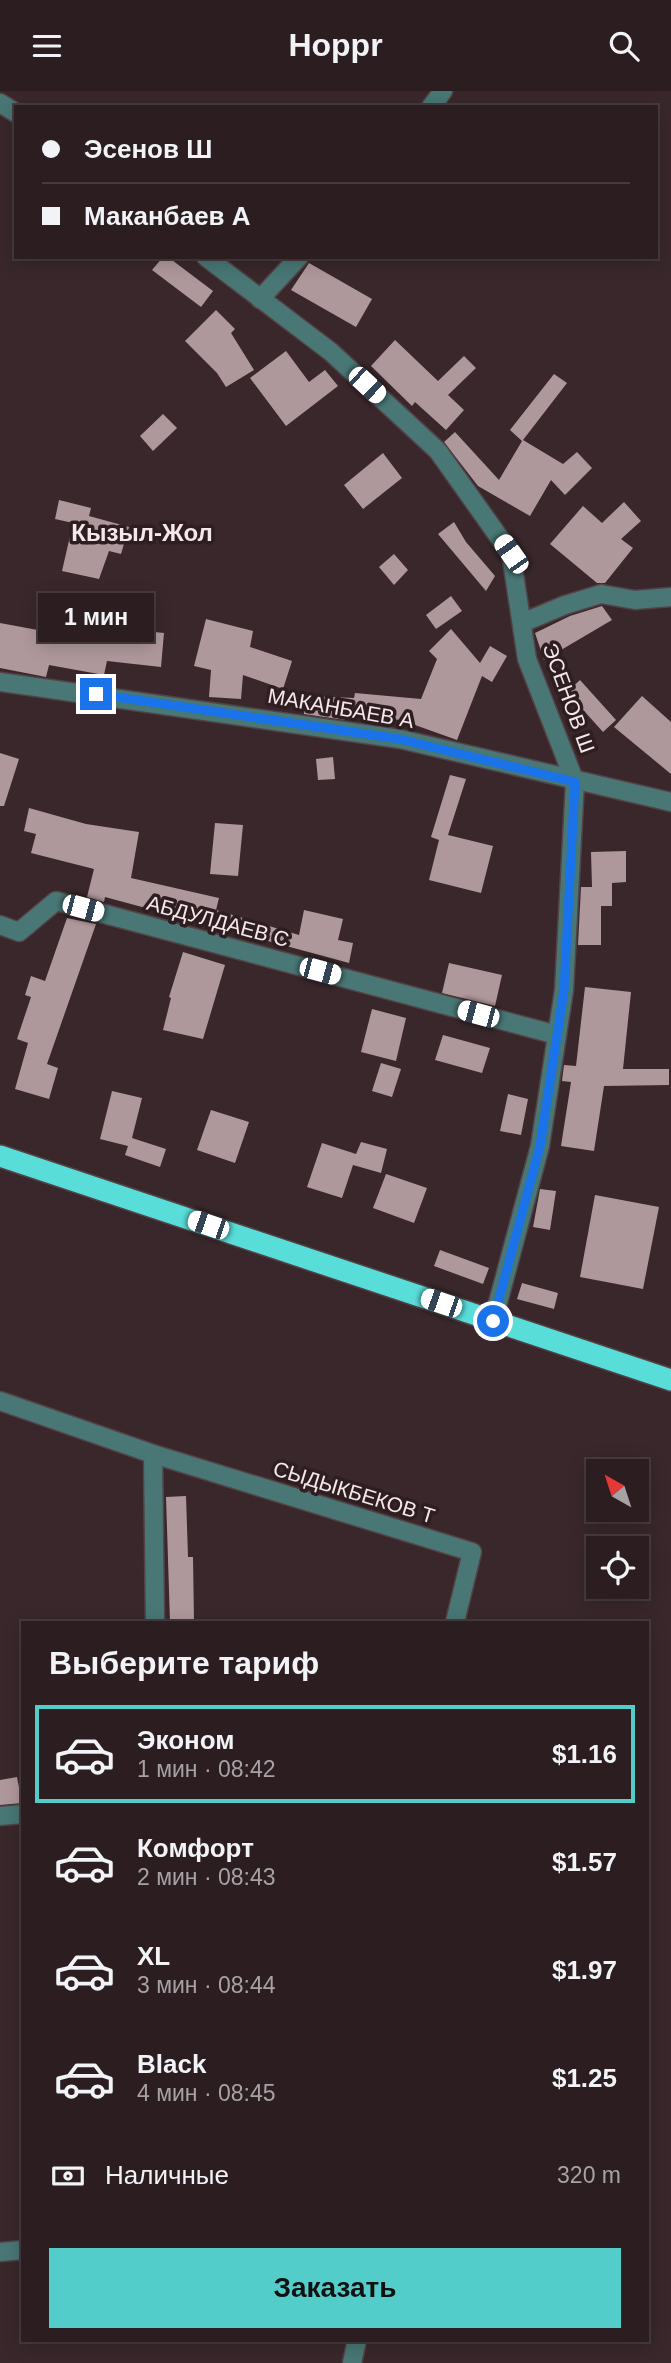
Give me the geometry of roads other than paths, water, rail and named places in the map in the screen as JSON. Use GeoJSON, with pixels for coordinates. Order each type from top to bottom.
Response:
{"type":"FeatureCollection","features":[{"type":"Feature","properties":{"kind":"highway"},"geometry":{"type":"LineString","coordinates":[[0,1156],[671,1380]]}},
{"type":"Feature","properties":{"kind":"street","name":"ЭСЕНОВ Ш"},"geometry":{"type":"LineString","coordinates":[[209,259],[331,352],[439,451],[511,554],[527,659],[575,782],[564,990],[540,1146],[493,1321]]}},
{"type":"Feature","properties":{"kind":"street"},"geometry":{"type":"LineString","coordinates":[[260,299],[297,259]]}},
{"type":"Feature","properties":{"kind":"street"},"geometry":{"type":"LineString","coordinates":[[522,623],[601,594],[635,600],[671,597]]}},
{"type":"Feature","properties":{"kind":"street","name":"МАКАНБАЕВ А"},"geometry":{"type":"LineString","coordinates":[[0,682],[244,714],[400,739],[575,782],[671,802]]}},
{"type":"Feature","properties":{"kind":"street","name":"АБДУЛДАЕВ С"},"geometry":{"type":"LineString","coordinates":[[0,925],[19,932],[56,901],[557,1035]]}},
{"type":"Feature","properties":{"kind":"street","name":"СЫДЫКБЕКОВ Т"},"geometry":{"type":"LineString","coordinates":[[0,1401],[153,1454],[472,1552],[455,1621]]}},
{"type":"Feature","properties":{"kind":"street"},"geometry":{"type":"LineString","coordinates":[[153,1454],[155,1621]]}},
{"type":"Feature","properties":{"kind":"street"},"geometry":{"type":"LineString","coordinates":[[0,1816],[21,1814]]}},
{"type":"Feature","properties":{"kind":"street"},"geometry":{"type":"LineString","coordinates":[[0,2252],[21,2250]]}},
{"type":"Feature","properties":{"kind":"street"},"geometry":{"type":"LineString","coordinates":[[352,2363],[357,2342]]}},
{"type":"Feature","properties":{"kind":"district","name":"Кызыл-Жол"},"geometry":{"type":"Point","coordinates":[142,532]}}]}
